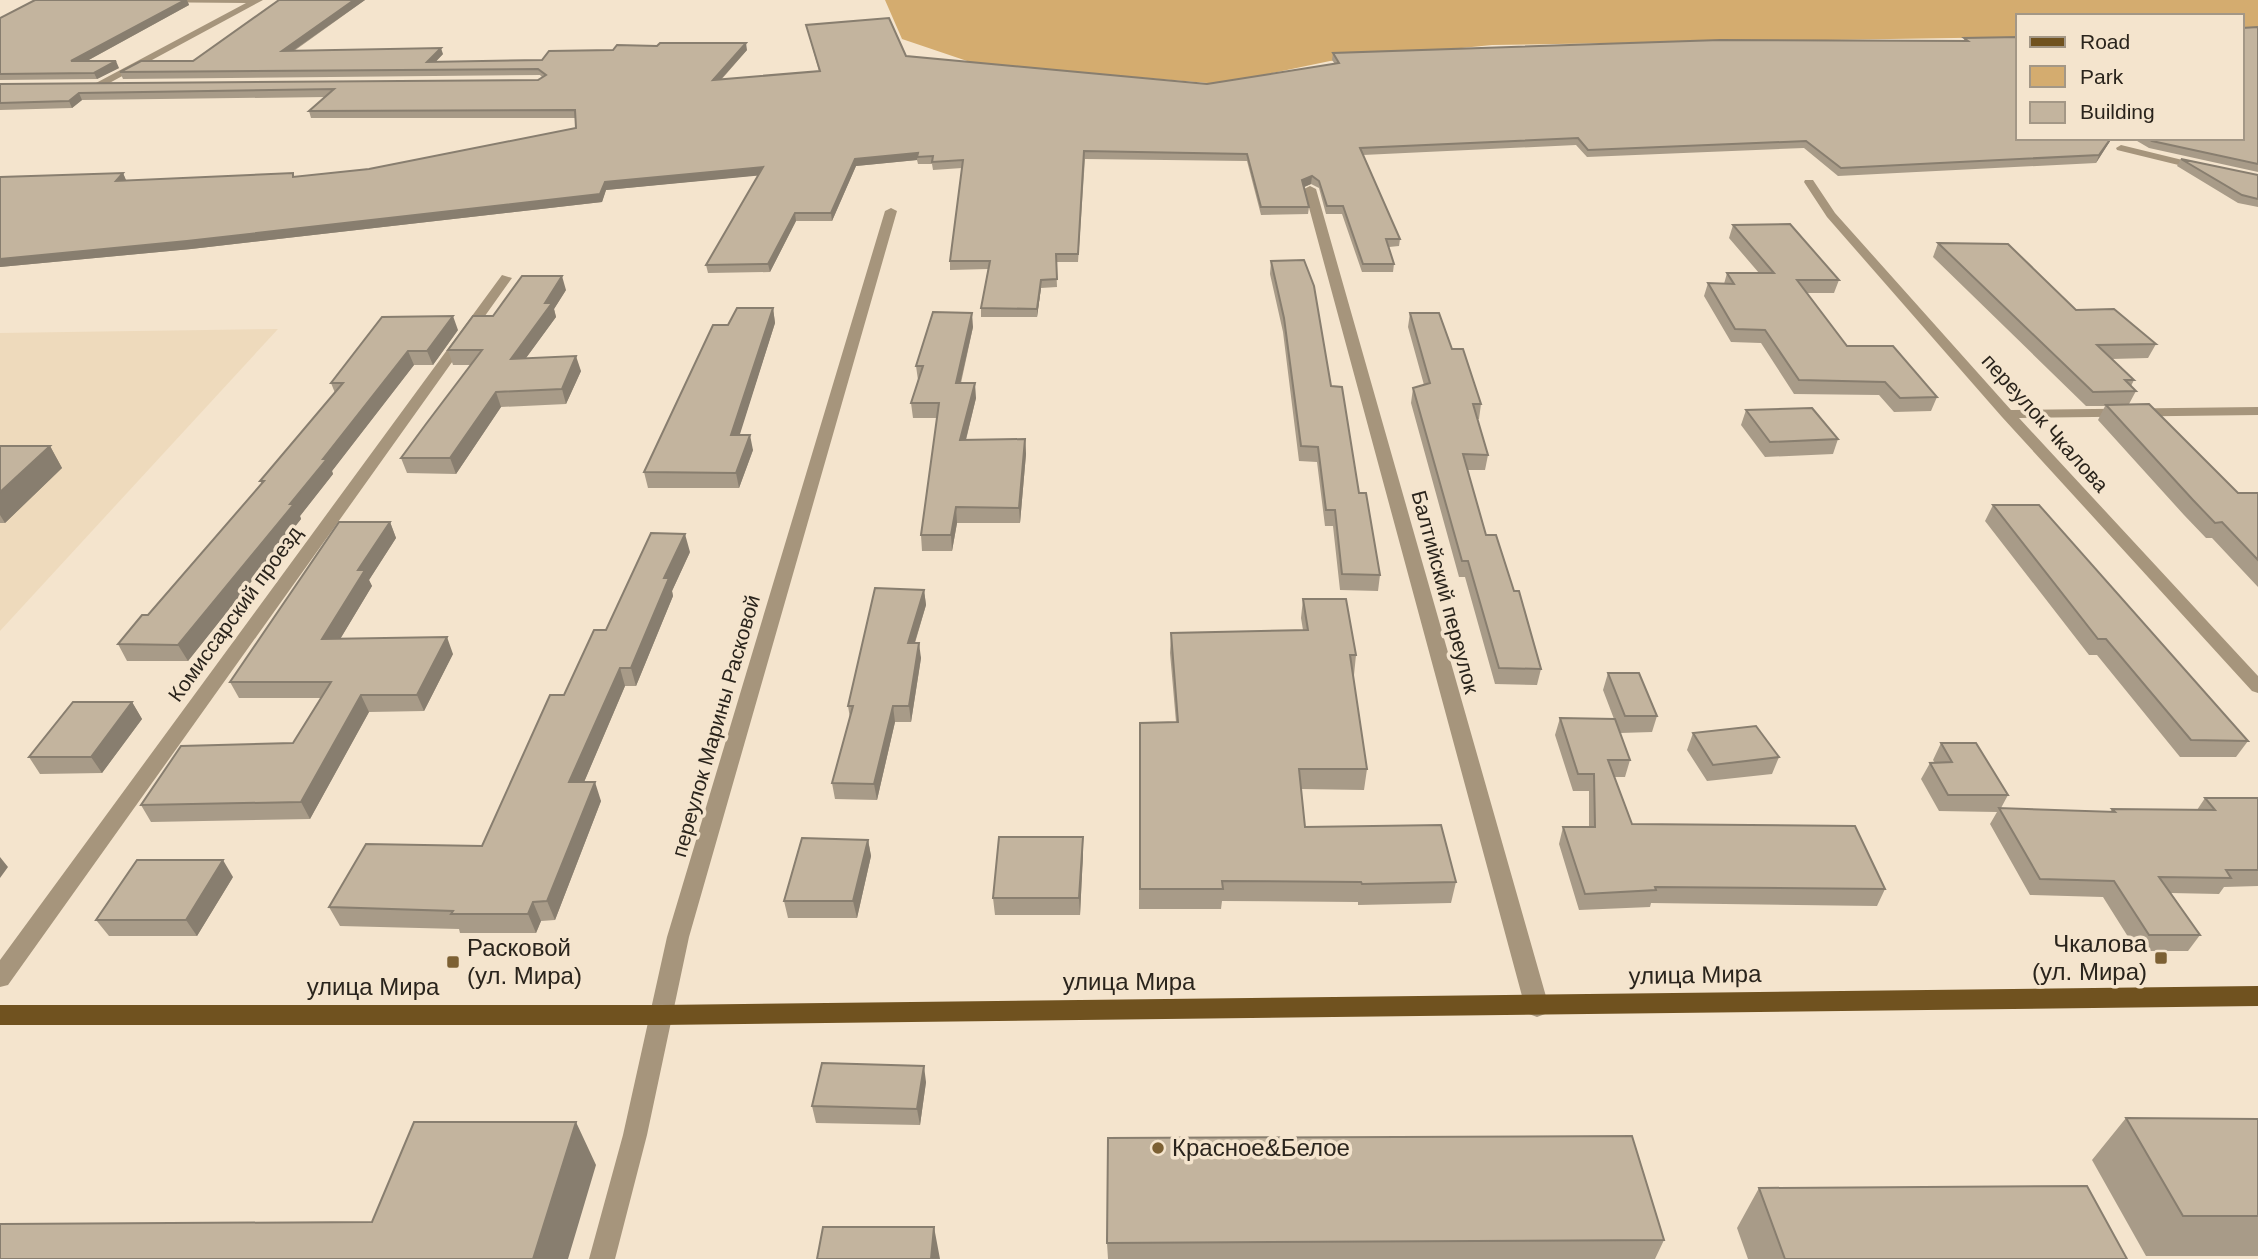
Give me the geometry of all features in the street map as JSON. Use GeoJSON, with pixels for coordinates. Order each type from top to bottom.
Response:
{"type":"FeatureCollection","features":[{"type":"Feature","properties":{"kind":"main road","name":"улица Мира"},"geometry":{"type":"LineString","coordinates":[[0,1015],[662,1015],[1536,1007],[2258,996]]}},
{"type":"Feature","properties":{"kind":"street"},"geometry":{"type":"LineString","coordinates":[[132,0],[259,0]]}},
{"type":"Feature","properties":{"kind":"street"},"geometry":{"type":"LineString","coordinates":[[99,85],[259,0]]}},
{"type":"Feature","properties":{"kind":"street"},"geometry":{"type":"LineString","coordinates":[[86,85],[126,85]]}},
{"type":"Feature","properties":{"kind":"street"},"geometry":{"type":"LineString","coordinates":[[2121,148],[2211,169]]}},
{"type":"Feature","properties":{"kind":"street","name":"переулок Чкалова"},"geometry":{"type":"LineString","coordinates":[[1809,182],[1831,215],[2007,414],[2258,687]]}},
{"type":"Feature","properties":{"kind":"street","name":"Балтийский переулок"},"geometry":{"type":"LineString","coordinates":[[1310,188],[1536,1007]]}},
{"type":"Feature","properties":{"kind":"street","name":"переулок Марины Расковой"},"geometry":{"type":"LineString","coordinates":[[602,1259],[662,1015],[678,937],[891,211]]}},
{"type":"Feature","properties":{"kind":"street","name":"Комиссарский проезд"},"geometry":{"type":"LineString","coordinates":[[0,978],[506,278]]}},
{"type":"Feature","properties":{"kind":"street"},"geometry":{"type":"LineString","coordinates":[[2007,414],[2258,411]]}},
{"type":"Feature","properties":{"kind":"shaded area"},"geometry":{"type":"Polygon","coordinates":[[[278,329],[0,631],[0,333],[278,329]]]}},
{"type":"Feature","properties":{"kind":"green space"},"geometry":{"type":"Polygon","coordinates":[[[885,0],[2258,0],[2258,31],[2244,32],[2244,14],[2016,14],[2016,37],[1492,45],[1330,61],[1220,84],[976,64],[902,39],[885,0]]]}},
{"type":"Feature","properties":{"kind":"building"},"geometry":{"type":"Polygon","coordinates":[[[35,0],[185,0],[71,61],[116,61],[94,73],[0,74],[0,18],[35,0]]]}},
{"type":"Feature","properties":{"kind":"building"},"geometry":{"type":"Polygon","coordinates":[[[279,0],[354,0],[282,51],[441,48],[427,62],[542,60],[549,51],[613,50],[617,45],[746,43],[713,80],[820,71],[806,25],[889,18],[906,56],[1207,84],[1339,63],[1333,53],[1720,40],[1968,41],[1964,38],[2016,37],[2016,140],[2110,140],[2099,155],[1841,168],[1806,141],[1588,150],[1578,138],[1360,148],[1400,239],[1386,239],[1394,264],[1363,264],[1343,206],[1327,206],[1319,181],[1312,176],[1302,180],[1309,207],[1261,207],[1247,154],[1084,151],[1078,254],[1056,254],[1057,279],[1041,280],[1037,309],[981,308],[990,261],[950,261],[963,160],[932,162],[933,156],[917,157],[918,153],[855,159],[831,213],[795,213],[768,264],[706,265],[763,167],[605,182],[600,194],[187,241],[0,259],[0,177],[123,173],[116,181],[293,173],[293,177],[369,169],[576,128],[575,110],[309,111],[334,89],[79,93],[69,101],[0,103],[0,84],[538,80],[546,75],[538,69],[120,72],[141,61],[193,61],[279,0]]]}},
{"type":"Feature","properties":{"kind":"building"},"geometry":{"type":"Polygon","coordinates":[[[2258,27],[2258,164],[2150,140],[2244,140],[2244,28],[2258,27]]]}},
{"type":"Feature","properties":{"kind":"building"},"geometry":{"type":"Polygon","coordinates":[[[2181,159],[2258,175],[2258,199],[2242,195],[2181,159]]]}},
{"type":"Feature","properties":{"kind":"building"},"geometry":{"type":"Polygon","coordinates":[[[1790,224],[1839,280],[1797,280],[1847,346],[1893,346],[1937,397],[1900,398],[1885,382],[1799,380],[1765,330],[1735,329],[1708,283],[1734,284],[1727,273],[1774,273],[1733,225],[1790,224]]]}},
{"type":"Feature","properties":{"kind":"building"},"geometry":{"type":"Polygon","coordinates":[[[1938,243],[2008,244],[2076,310],[2114,309],[2156,344],[2097,345],[2134,380],[2125,380],[2136,391],[2093,392],[1938,243]]]}},
{"type":"Feature","properties":{"kind":"building"},"geometry":{"type":"Polygon","coordinates":[[[1304,260],[1314,286],[1331,386],[1342,387],[1359,493],[1366,493],[1380,575],[1342,574],[1335,510],[1326,510],[1318,447],[1301,446],[1284,318],[1271,261],[1304,260]]]}},
{"type":"Feature","properties":{"kind":"building"},"geometry":{"type":"Polygon","coordinates":[[[522,276],[562,276],[545,303],[552,303],[511,359],[576,356],[562,389],[496,392],[450,458],[401,458],[482,350],[448,350],[473,316],[493,316],[522,276]]]}},
{"type":"Feature","properties":{"kind":"building"},"geometry":{"type":"Polygon","coordinates":[[[737,308],[773,308],[731,435],[750,435],[736,473],[644,472],[713,325],[728,325],[737,308]]]}},
{"type":"Feature","properties":{"kind":"building"},"geometry":{"type":"Polygon","coordinates":[[[933,312],[972,313],[956,383],[975,383],[960,440],[1025,439],[1019,508],[956,507],[951,535],[921,535],[939,403],[911,403],[923,366],[916,366],[933,312]]]}},
{"type":"Feature","properties":{"kind":"building"},"geometry":{"type":"Polygon","coordinates":[[[1410,313],[1439,313],[1452,349],[1463,349],[1481,404],[1473,404],[1488,455],[1463,454],[1486,535],[1496,535],[1514,591],[1519,591],[1541,669],[1499,668],[1468,561],[1462,561],[1413,388],[1430,383],[1410,313]]]}},
{"type":"Feature","properties":{"kind":"building"},"geometry":{"type":"Polygon","coordinates":[[[453,316],[427,351],[408,351],[290,504],[294,504],[178,645],[118,644],[142,615],[148,615],[264,481],[260,481],[343,383],[331,383],[382,317],[453,316]]]}},
{"type":"Feature","properties":{"kind":"building"},"geometry":{"type":"Polygon","coordinates":[[[2149,404],[2238,493],[2258,493],[2258,560],[2222,522],[2215,523],[2106,405],[2149,404]]]}},
{"type":"Feature","properties":{"kind":"building"},"geometry":{"type":"Polygon","coordinates":[[[1812,408],[1838,439],[1770,442],[1746,410],[1812,408]]]}},
{"type":"Feature","properties":{"kind":"building"},"geometry":{"type":"Polygon","coordinates":[[[0,446],[50,446],[0,492],[0,446]]]}},
{"type":"Feature","properties":{"kind":"building"},"geometry":{"type":"Polygon","coordinates":[[[1993,505],[2039,505],[2248,741],[2191,740],[2106,639],[2098,639],[1993,505]]]}},
{"type":"Feature","properties":{"kind":"building"},"geometry":{"type":"Polygon","coordinates":[[[339,522],[390,522],[358,570],[365,570],[322,639],[447,637],[417,695],[361,695],[301,802],[141,805],[181,746],[293,743],[331,682],[230,682],[339,522]]]}},
{"type":"Feature","properties":{"kind":"building"},"geometry":{"type":"Polygon","coordinates":[[[651,533],[685,534],[664,578],[669,578],[631,668],[620,668],[569,782],[595,782],[547,901],[533,902],[528,914],[451,914],[453,911],[329,907],[366,844],[482,846],[550,695],[564,695],[594,630],[606,630],[651,533]]]}},
{"type":"Feature","properties":{"kind":"building"},"geometry":{"type":"Polygon","coordinates":[[[875,588],[924,590],[908,643],[919,643],[909,706],[893,706],[874,784],[832,783],[853,706],[848,706],[875,588]]]}},
{"type":"Feature","properties":{"kind":"building"},"geometry":{"type":"Polygon","coordinates":[[[1303,599],[1346,599],[1356,655],[1350,655],[1367,769],[1299,769],[1305,827],[1441,825],[1456,882],[1362,884],[1222,881],[1223,889],[1140,889],[1140,723],[1178,722],[1171,633],[1308,630],[1303,599]]]}},
{"type":"Feature","properties":{"kind":"building"},"geometry":{"type":"Polygon","coordinates":[[[1608,673],[1639,673],[1657,716],[1625,716],[1608,673]]]}},
{"type":"Feature","properties":{"kind":"building"},"geometry":{"type":"Polygon","coordinates":[[[73,702],[132,702],[91,757],[29,757],[73,702]]]}},
{"type":"Feature","properties":{"kind":"building"},"geometry":{"type":"Polygon","coordinates":[[[1560,718],[1615,719],[1630,760],[1608,760],[1632,824],[1855,826],[1885,889],[1655,887],[1656,890],[1585,894],[1563,827],[1595,827],[1594,774],[1578,774],[1560,718]]]}},
{"type":"Feature","properties":{"kind":"building"},"geometry":{"type":"Polygon","coordinates":[[[1756,726],[1779,757],[1713,765],[1693,733],[1756,726]]]}},
{"type":"Feature","properties":{"kind":"building"},"geometry":{"type":"Polygon","coordinates":[[[1941,743],[1976,743],[2008,795],[1948,795],[1930,763],[1952,762],[1941,743]]]}},
{"type":"Feature","properties":{"kind":"building"},"geometry":{"type":"Polygon","coordinates":[[[2205,798],[2258,798],[2258,870],[2226,870],[2231,878],[2159,877],[2200,935],[2149,935],[2114,881],[2040,879],[1999,808],[2115,812],[2112,809],[2215,810],[2205,798]]]}},
{"type":"Feature","properties":{"kind":"building"},"geometry":{"type":"Polygon","coordinates":[[[999,837],[1083,837],[1079,898],[993,898],[999,837]]]}},
{"type":"Feature","properties":{"kind":"building"},"geometry":{"type":"Polygon","coordinates":[[[802,838],[868,840],[853,901],[784,901],[802,838]]]}},
{"type":"Feature","properties":{"kind":"building"},"geometry":{"type":"Polygon","coordinates":[[[137,860],[223,860],[186,920],[96,920],[137,860]]]}},
{"type":"Feature","properties":{"kind":"building"},"geometry":{"type":"Polygon","coordinates":[[[822,1063],[924,1066],[917,1109],[812,1106],[822,1063]]]}},
{"type":"Feature","properties":{"kind":"building"},"geometry":{"type":"Polygon","coordinates":[[[2126,1118],[2258,1119],[2258,1216],[2183,1216],[2126,1118]]]}},
{"type":"Feature","properties":{"kind":"building"},"geometry":{"type":"Polygon","coordinates":[[[414,1122],[576,1122],[533,1259],[0,1259],[0,1224],[372,1222],[414,1122]]]}},
{"type":"Feature","properties":{"kind":"building"},"geometry":{"type":"Polygon","coordinates":[[[1632,1136],[1664,1240],[1107,1243],[1108,1138],[1632,1136]]]}},
{"type":"Feature","properties":{"kind":"building"},"geometry":{"type":"Polygon","coordinates":[[[2087,1186],[2127,1259],[1785,1259],[1759,1188],[2087,1186]]]}},
{"type":"Feature","properties":{"kind":"building"},"geometry":{"type":"Polygon","coordinates":[[[823,1227],[934,1227],[931,1259],[817,1259],[823,1227]]]}},
{"type":"Feature","properties":{"kind":"place","name":"Чкалова (ул. Мира)"},"geometry":{"type":"Point","coordinates":[2161,958]}},
{"type":"Feature","properties":{"kind":"place","name":"Расковой (ул. Мира)"},"geometry":{"type":"Point","coordinates":[453,962]}},
{"type":"Feature","properties":{"kind":"place","name":"Красное&Белое"},"geometry":{"type":"Point","coordinates":[1158,1148]}}]}
